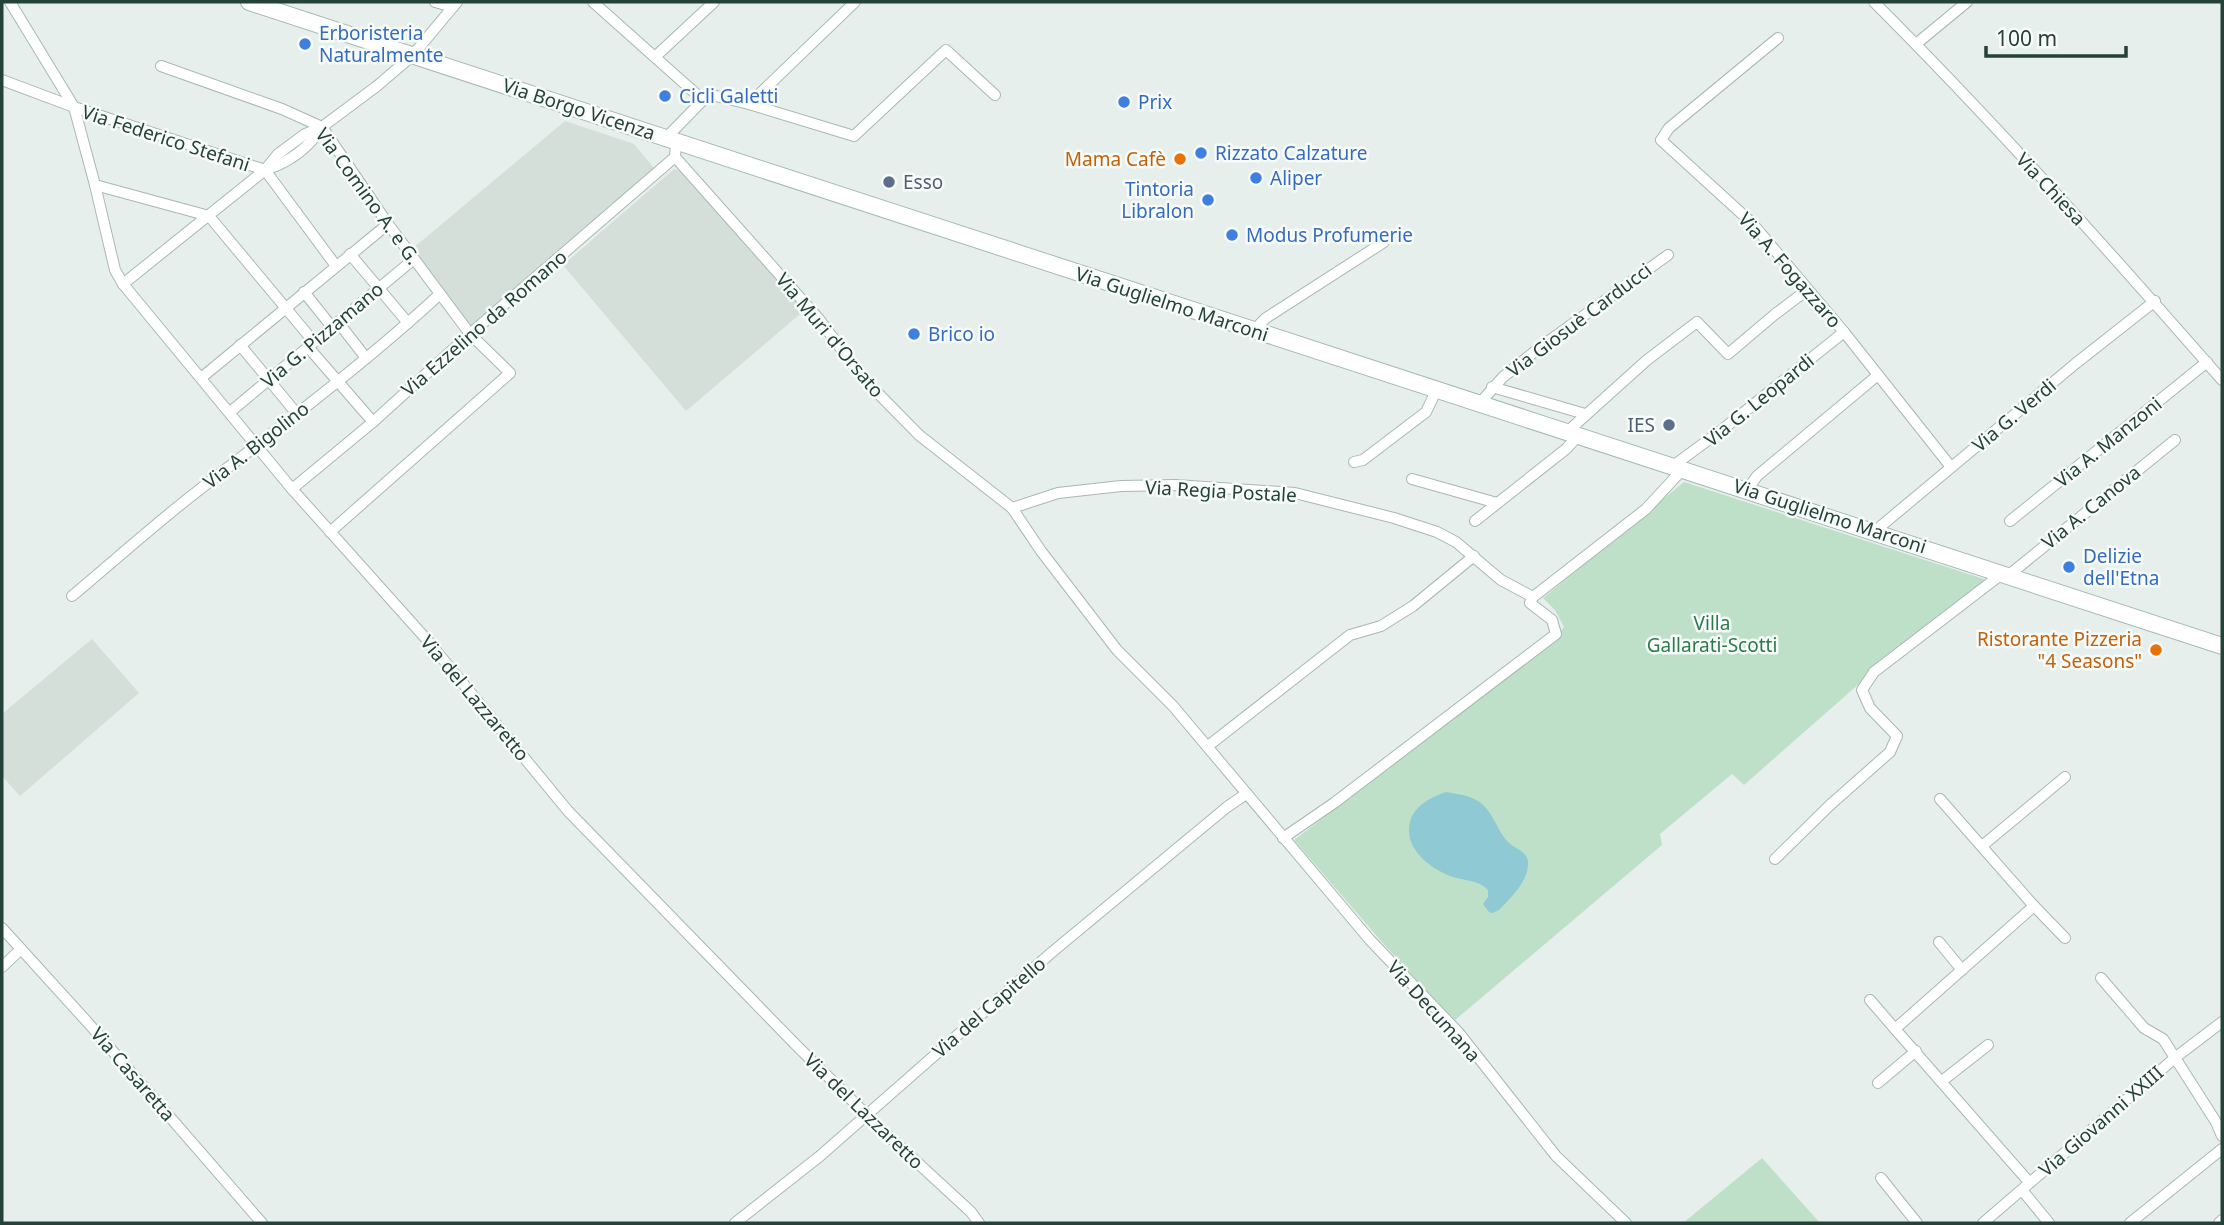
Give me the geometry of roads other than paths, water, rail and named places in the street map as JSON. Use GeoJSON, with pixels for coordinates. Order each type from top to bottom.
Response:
{"type":"FeatureCollection","features":[{"type":"Feature","properties":{"kind":"street","name":"Via Federico Stefani"},"geometry":{"type":"LineString","coordinates":[[10,2],[74,107]]}},
{"type":"Feature","properties":{"kind":"street","name":"Via Borgo Vicenza"},"geometry":{"type":"LineString","coordinates":[[249,2],[672,146],[908,219]]}},
{"type":"Feature","properties":{"kind":"street"},"geometry":{"type":"LineString","coordinates":[[435,2],[455,5]]}},
{"type":"Feature","properties":{"kind":"street"},"geometry":{"type":"LineString","coordinates":[[593,2],[703,100],[716,96],[854,136],[946,50],[995,95]]}},
{"type":"Feature","properties":{"kind":"street"},"geometry":{"type":"LineString","coordinates":[[656,56],[714,2]]}},
{"type":"Feature","properties":{"kind":"street"},"geometry":{"type":"LineString","coordinates":[[749,104],[855,2]]}},
{"type":"Feature","properties":{"kind":"street","name":"Via Chiesa"},"geometry":{"type":"LineString","coordinates":[[1874,2],[2155,301],[2222,380]]}},
{"type":"Feature","properties":{"kind":"street"},"geometry":{"type":"LineString","coordinates":[[1916,44],[1967,2]]}},
{"type":"Feature","properties":{"kind":"street"},"geometry":{"type":"LineString","coordinates":[[123,284],[265,170],[278,155],[305,134],[322,127],[377,86],[412,56],[455,5]]}},
{"type":"Feature","properties":{"kind":"street","name":"Via A. Fogazzaro"},"geometry":{"type":"LineString","coordinates":[[1778,38],[1669,128],[1661,140],[1752,223],[1844,332],[1951,467]]}},
{"type":"Feature","properties":{"kind":"street","name":"Via Comino A. e G."},"geometry":{"type":"LineString","coordinates":[[161,66],[282,109],[322,127],[388,224],[470,334],[510,373],[330,532]]}},
{"type":"Feature","properties":{"kind":"street","name":"Via Federico Stefani"},"geometry":{"type":"LineString","coordinates":[[2,80],[74,107],[265,170],[336,266]]}},
{"type":"Feature","properties":{"kind":"street","name":"Via Ezzelino da Romano"},"geometry":{"type":"LineString","coordinates":[[292,489],[373,422],[672,146],[703,100]]}},
{"type":"Feature","properties":{"kind":"street","name":"Via del Lazzaretto"},"geometry":{"type":"LineString","coordinates":[[74,107],[96,185],[115,270],[123,284],[292,489],[428,641],[568,811],[772,1021],[867,1116],[971,1212],[979,1223]]}},
{"type":"Feature","properties":{"kind":"street","name":"Via Muri d'Orsato"},"geometry":{"type":"LineString","coordinates":[[672,146],[819,319],[862,377],[919,435],[1012,508],[1041,551],[1117,650],[1173,706],[1208,746]]}},
{"type":"Feature","properties":{"kind":"street"},"geometry":{"type":"LineString","coordinates":[[96,185],[209,216],[285,307],[337,381],[373,422]]}},
{"type":"Feature","properties":{"kind":"street","name":"Via Guglielmo Marconi"},"geometry":{"type":"LineString","coordinates":[[908,219],[1875,531],[2222,646]]}},
{"type":"Feature","properties":{"kind":"street"},"geometry":{"type":"LineString","coordinates":[[201,378],[388,224]]}},
{"type":"Feature","properties":{"kind":"street"},"geometry":{"type":"LineString","coordinates":[[1253,331],[1266,318],[1384,242]]}},
{"type":"Feature","properties":{"kind":"street"},"geometry":{"type":"LineString","coordinates":[[350,254],[408,323]]}},
{"type":"Feature","properties":{"kind":"street","name":"Via Giosuè Carducci"},"geometry":{"type":"LineString","coordinates":[[1479,404],[1492,387],[1560,333],[1668,255]]}},
{"type":"Feature","properties":{"kind":"street","name":"Via G. Pizzamano"},"geometry":{"type":"LineString","coordinates":[[230,412],[414,259]]}},
{"type":"Feature","properties":{"kind":"street"},"geometry":{"type":"LineString","coordinates":[[1475,521],[1566,449],[1585,414],[1647,360],[1697,322],[1728,354],[1807,290]]}},
{"type":"Feature","properties":{"kind":"street"},"geometry":{"type":"LineString","coordinates":[[304,292],[366,358]]}},
{"type":"Feature","properties":{"kind":"street","name":"Via A. Bigolino"},"geometry":{"type":"LineString","coordinates":[[72,596],[198,490],[259,446],[440,294]]}},
{"type":"Feature","properties":{"kind":"street","name":"Via G. Verdi"},"geometry":{"type":"LineString","coordinates":[[1875,531],[2155,301]]}},
{"type":"Feature","properties":{"kind":"street","name":"Via G. Leopardi"},"geometry":{"type":"LineString","coordinates":[[1678,468],[1844,332]]}},
{"type":"Feature","properties":{"kind":"street"},"geometry":{"type":"LineString","coordinates":[[240,345],[297,414]]}},
{"type":"Feature","properties":{"kind":"street","name":"Via A. Manzoni"},"geometry":{"type":"LineString","coordinates":[[2010,521],[2207,362]]}},
{"type":"Feature","properties":{"kind":"street"},"geometry":{"type":"LineString","coordinates":[[1747,490],[1765,469],[1878,375]]}},
{"type":"Feature","properties":{"kind":"street","name":"Via Giosuè Carducci"},"geometry":{"type":"LineString","coordinates":[[1492,387],[1585,414]]}},
{"type":"Feature","properties":{"kind":"street"},"geometry":{"type":"LineString","coordinates":[[1354,462],[1363,460],[1426,412],[1436,391]]}},
{"type":"Feature","properties":{"kind":"street","name":"Via A. Canova"},"geometry":{"type":"LineString","coordinates":[[1775,859],[1889,752],[1896,736],[1870,708],[1862,691],[1874,672],[2006,574],[2175,440]]}},
{"type":"Feature","properties":{"kind":"street"},"geometry":{"type":"LineString","coordinates":[[1533,597],[1646,509],[1678,468]]}},
{"type":"Feature","properties":{"kind":"street"},"geometry":{"type":"LineString","coordinates":[[1412,479],[1497,503]]}},
{"type":"Feature","properties":{"kind":"street","name":"Via Regia Postale"},"geometry":{"type":"LineString","coordinates":[[1012,508],[1058,493],[1121,486],[1176,485],[1295,493],[1395,518],[1437,532],[1456,542],[1501,580],[1533,597],[1530,603],[1552,620],[1556,634],[1334,803],[1283,838]]}},
{"type":"Feature","properties":{"kind":"street"},"geometry":{"type":"LineString","coordinates":[[1208,746],[1350,635],[1381,626],[1413,606],[1474,556]]}},
{"type":"Feature","properties":{"kind":"street","name":"Via Decumana"},"geometry":{"type":"LineString","coordinates":[[1208,746],[1370,940],[1459,1033],[1556,1156],[1626,1223]]}},
{"type":"Feature","properties":{"kind":"street"},"geometry":{"type":"LineString","coordinates":[[1982,846],[2065,776]]}},
{"type":"Feature","properties":{"kind":"street","name":"Via del Capitello"},"geometry":{"type":"LineString","coordinates":[[735,1223],[867,1116],[928,1059],[1068,938],[1246,794]]}},
{"type":"Feature","properties":{"kind":"street"},"geometry":{"type":"LineString","coordinates":[[1940,799],[2065,938]]}},
{"type":"Feature","properties":{"kind":"street"},"geometry":{"type":"LineString","coordinates":[[1895,1029],[2034,906]]}},
{"type":"Feature","properties":{"kind":"street","name":"Via Casaretta"},"geometry":{"type":"LineString","coordinates":[[2,928],[90,1025],[261,1223]]}},
{"type":"Feature","properties":{"kind":"street"},"geometry":{"type":"LineString","coordinates":[[1939,942],[1962,970]]}},
{"type":"Feature","properties":{"kind":"street"},"geometry":{"type":"LineString","coordinates":[[2,967],[21,949]]}},
{"type":"Feature","properties":{"kind":"street"},"geometry":{"type":"LineString","coordinates":[[2101,978],[2144,1028],[2163,1039],[2217,1122],[2222,1136]]}},
{"type":"Feature","properties":{"kind":"street"},"geometry":{"type":"LineString","coordinates":[[1870,1000],[1940,1079],[2026,1186],[2049,1223]]}},
{"type":"Feature","properties":{"kind":"street","name":"Via Giovanni XXIII"},"geometry":{"type":"LineString","coordinates":[[1983,1223],[2176,1057],[2222,1022]]}},
{"type":"Feature","properties":{"kind":"street"},"geometry":{"type":"LineString","coordinates":[[1940,1079],[1988,1045]]}},
{"type":"Feature","properties":{"kind":"street"},"geometry":{"type":"LineString","coordinates":[[1878,1083],[1916,1051]]}},
{"type":"Feature","properties":{"kind":"street"},"geometry":{"type":"LineString","coordinates":[[2130,1223],[2222,1149]]}},
{"type":"Feature","properties":{"kind":"street"},"geometry":{"type":"LineString","coordinates":[[1881,1178],[1917,1223]]}},
{"type":"Feature","properties":{"kind":"water"},"geometry":{"type":"Polygon","coordinates":[[[1446,792],[1470,797],[1483,805],[1507,841],[1524,853],[1528,860],[1522,883],[1499,910],[1493,913],[1483,904],[1488,897],[1488,890],[1428,864],[1411,841],[1410,822],[1415,811],[1429,799],[1446,792]]]}},
{"type":"Feature","properties":{"kind":"place","name":"Erboristeria Naturalmente"},"geometry":{"type":"Point","coordinates":[305,44]}},
{"type":"Feature","properties":{"kind":"place","name":"Cicli Galetti"},"geometry":{"type":"Point","coordinates":[665,96]}},
{"type":"Feature","properties":{"kind":"place","name":"Prix"},"geometry":{"type":"Point","coordinates":[1124,102]}},
{"type":"Feature","properties":{"kind":"place","name":"Rizzato Calzature"},"geometry":{"type":"Point","coordinates":[1201,153]}},
{"type":"Feature","properties":{"kind":"place","name":"Mama Cafè"},"geometry":{"type":"Point","coordinates":[1180,159]}},
{"type":"Feature","properties":{"kind":"place","name":"Aliper"},"geometry":{"type":"Point","coordinates":[1256,178]}},
{"type":"Feature","properties":{"kind":"place","name":"Esso"},"geometry":{"type":"Point","coordinates":[889,182]}},
{"type":"Feature","properties":{"kind":"place","name":"Tintoria Libralon"},"geometry":{"type":"Point","coordinates":[1208,200]}},
{"type":"Feature","properties":{"kind":"place","name":"Modus Profumerie"},"geometry":{"type":"Point","coordinates":[1232,235]}},
{"type":"Feature","properties":{"kind":"place","name":"Brico io"},"geometry":{"type":"Point","coordinates":[914,334]}},
{"type":"Feature","properties":{"kind":"place","name":"IES"},"geometry":{"type":"Point","coordinates":[1669,425]}},
{"type":"Feature","properties":{"kind":"place","name":"Delizie dell'Etna"},"geometry":{"type":"Point","coordinates":[2069,567]}},
{"type":"Feature","properties":{"kind":"place","name":"Ristorante Pizzeria \"4 Seasons\""},"geometry":{"type":"Point","coordinates":[2156,650]}},
{"type":"Feature","properties":{"kind":"park label","name":"Villa Gallarati-Scotti"},"geometry":{"type":"Point","coordinates":[1712,634]}}]}
